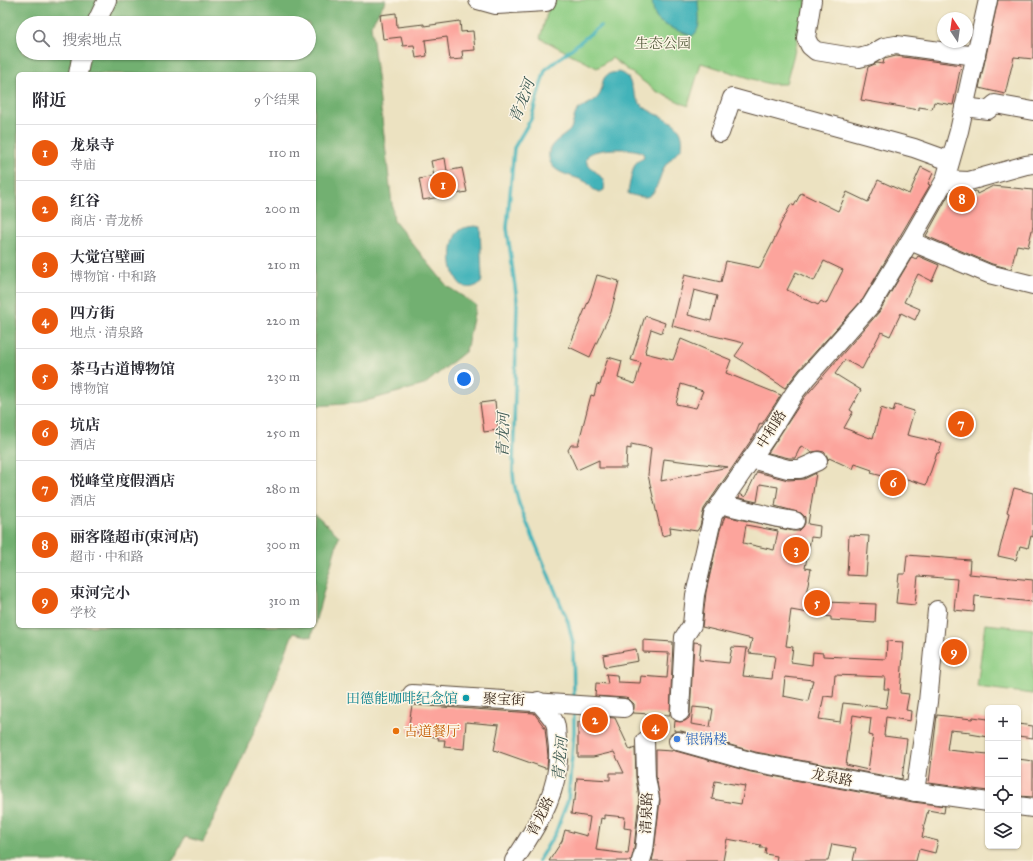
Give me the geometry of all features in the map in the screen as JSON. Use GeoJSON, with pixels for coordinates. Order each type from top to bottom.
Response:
{"type":"FeatureCollection","features":[{"type":"Feature","properties":{"kind":"street"},"geometry":{"type":"LineString","coordinates":[[99,16],[107,0]]}},
{"type":"Feature","properties":{"kind":"street"},"geometry":{"type":"LineString","coordinates":[[478,0],[496,4],[546,2],[547,0]]}},
{"type":"Feature","properties":{"kind":"street"},"geometry":{"type":"LineString","coordinates":[[812,0],[806,38],[810,46],[819,52],[859,58],[870,55],[884,47],[896,45],[976,56]]}},
{"type":"Feature","properties":{"kind":"street","name":"中和路"},"geometry":{"type":"LineString","coordinates":[[680,712],[684,637],[692,625],[695,595],[713,515],[795,392],[871,305],[945,180],[959,131],[988,0]]}},
{"type":"Feature","properties":{"kind":"street"},"geometry":{"type":"LineString","coordinates":[[78,72],[81,60]]}},
{"type":"Feature","properties":{"kind":"street"},"geometry":{"type":"LineString","coordinates":[[720,133],[732,98],[914,148],[950,162]]}},
{"type":"Feature","properties":{"kind":"street"},"geometry":{"type":"LineString","coordinates":[[964,107],[988,110],[996,104],[1033,111]]}},
{"type":"Feature","properties":{"kind":"street"},"geometry":{"type":"LineString","coordinates":[[945,180],[969,181],[1031,163]]}},
{"type":"Feature","properties":{"kind":"street"},"geometry":{"type":"LineString","coordinates":[[910,241],[989,274],[1033,285]]}},
{"type":"Feature","properties":{"kind":"street"},"geometry":{"type":"LineString","coordinates":[[751,459],[788,469],[800,470],[818,461]]}},
{"type":"Feature","properties":{"kind":"street"},"geometry":{"type":"LineString","coordinates":[[720,504],[795,521]]}},
{"type":"Feature","properties":{"kind":"street"},"geometry":{"type":"LineString","coordinates":[[915,792],[928,702],[937,610]]}},
{"type":"Feature","properties":{"kind":"street","name":"聚宝街"},"geometry":{"type":"LineString","coordinates":[[412,694],[624,708]]}},
{"type":"Feature","properties":{"kind":"street","name":"青龙路"},"geometry":{"type":"LineString","coordinates":[[514,861],[545,810],[555,783],[558,768],[558,743],[555,723],[543,702]]}},
{"type":"Feature","properties":{"kind":"street","name":"龙泉路"},"geometry":{"type":"LineString","coordinates":[[678,741],[753,762],[915,792],[985,802]]}},
{"type":"Feature","properties":{"kind":"street","name":"清泉路"},"geometry":{"type":"LineString","coordinates":[[641,861],[644,851],[650,799],[646,777],[645,742]]}},
{"type":"Feature","properties":{"kind":"street"},"geometry":{"type":"LineString","coordinates":[[1021,806],[1033,808]]}},
{"type":"Feature","properties":{"kind":"green space"},"geometry":{"type":"Polygon","coordinates":[[[0,0],[386,0],[371,25],[394,221],[447,286],[476,305],[466,351],[424,385],[359,403],[316,406],[316,72],[16,72],[16,628],[313,628],[311,637],[293,633],[262,715],[203,842],[185,837],[173,861],[0,861],[0,0]]]}},
{"type":"Feature","properties":{"kind":"green space","name":"生态公园"},"geometry":{"type":"Polygon","coordinates":[[[559,0],[807,0],[786,84],[769,84],[701,63],[688,106],[656,91],[612,58],[597,68],[540,38],[550,3],[559,0]]]}},
{"type":"Feature","properties":{"kind":"green space"},"geometry":{"type":"Polygon","coordinates":[[[316,515],[339,536],[316,619],[316,515]]]}},
{"type":"Feature","properties":{"kind":"green space"},"geometry":{"type":"Polygon","coordinates":[[[985,624],[1033,629],[1033,694],[977,687],[985,624]]]}},
{"type":"Feature","properties":{"kind":"water"},"geometry":{"type":"Polygon","coordinates":[[[652,0],[698,0],[698,29],[692,36],[660,22],[653,10],[652,0]]]}},
{"type":"Feature","properties":{"kind":"water"},"geometry":{"type":"Polygon","coordinates":[[[619,72],[627,76],[639,102],[645,108],[674,124],[679,129],[682,137],[682,147],[665,166],[655,190],[648,196],[642,197],[628,194],[635,165],[638,161],[644,158],[643,153],[630,149],[609,149],[590,154],[586,161],[588,165],[599,175],[604,184],[604,190],[600,192],[593,189],[586,182],[564,174],[554,168],[549,158],[550,148],[570,130],[575,114],[578,110],[598,97],[601,92],[603,81],[607,75],[610,73],[619,72]]]}},
{"type":"Feature","properties":{"kind":"water"},"geometry":{"type":"Polygon","coordinates":[[[475,226],[480,227],[482,279],[481,283],[471,287],[463,286],[457,280],[453,271],[452,249],[454,239],[460,230],[475,226]]]}},
{"type":"Feature","properties":{"kind":"building"},"geometry":{"type":"Polygon","coordinates":[[[998,0],[1033,0],[1033,59],[1014,57],[1005,94],[979,88],[998,0]]]}},
{"type":"Feature","properties":{"kind":"building"},"geometry":{"type":"Polygon","coordinates":[[[396,13],[397,27],[424,24],[424,26],[460,21],[461,32],[473,31],[475,50],[462,51],[463,59],[450,60],[447,37],[425,40],[427,56],[416,58],[414,45],[403,46],[401,37],[383,39],[380,15],[396,13]]]}},
{"type":"Feature","properties":{"kind":"building"},"geometry":{"type":"Polygon","coordinates":[[[896,56],[961,65],[953,105],[934,102],[932,109],[919,107],[919,110],[861,100],[868,67],[877,63],[883,64],[884,59],[896,56]]]}},
{"type":"Feature","properties":{"kind":"building"},"geometry":{"type":"Polygon","coordinates":[[[445,158],[447,171],[462,168],[467,192],[423,200],[419,179],[434,176],[431,161],[445,158]]]}},
{"type":"Feature","properties":{"kind":"building"},"geometry":{"type":"Polygon","coordinates":[[[921,167],[933,173],[928,184],[930,185],[863,299],[799,370],[785,388],[735,356],[744,343],[672,326],[685,274],[721,282],[726,261],[760,268],[791,204],[794,206],[801,193],[838,211],[847,192],[868,202],[878,180],[909,194],[921,167]],[[824,261],[814,281],[796,272],[787,290],[818,305],[821,301],[826,304],[843,270],[824,261]],[[694,290],[688,315],[711,321],[717,296],[694,290]]]}},
{"type":"Feature","properties":{"kind":"building"},"geometry":{"type":"Polygon","coordinates":[[[993,186],[1033,190],[1033,226],[1028,247],[1017,245],[1011,269],[992,264],[926,236],[949,194],[955,197],[976,191],[977,194],[993,186]]]}},
{"type":"Feature","properties":{"kind":"building"},"geometry":{"type":"Polygon","coordinates":[[[918,256],[939,265],[932,281],[918,274],[904,302],[920,309],[915,320],[901,313],[890,336],[881,332],[862,369],[845,360],[835,374],[861,390],[850,410],[853,412],[844,428],[873,438],[881,408],[893,412],[895,405],[914,411],[907,435],[942,443],[926,485],[891,474],[890,478],[871,473],[872,470],[855,464],[853,469],[829,458],[828,460],[824,452],[812,452],[801,446],[795,458],[768,453],[804,398],[879,312],[912,257],[916,259],[918,256]]]}},
{"type":"Feature","properties":{"kind":"building"},"geometry":{"type":"Polygon","coordinates":[[[597,275],[619,281],[611,312],[590,357],[569,347],[591,295],[597,275]]]}},
{"type":"Feature","properties":{"kind":"building"},"geometry":{"type":"Polygon","coordinates":[[[645,316],[665,323],[662,333],[651,329],[645,353],[673,360],[681,339],[731,360],[726,373],[781,395],[762,424],[760,423],[756,433],[704,509],[700,526],[697,531],[670,527],[671,534],[662,536],[648,475],[651,448],[631,444],[631,449],[627,448],[626,468],[599,468],[599,460],[577,470],[568,450],[571,445],[578,445],[591,395],[594,396],[597,384],[600,385],[608,357],[622,361],[618,378],[635,384],[641,363],[631,360],[645,316]],[[681,384],[676,404],[696,408],[703,391],[681,384]],[[664,459],[661,481],[728,467],[664,459]]]}},
{"type":"Feature","properties":{"kind":"building"},"geometry":{"type":"Polygon","coordinates":[[[495,401],[498,430],[484,432],[480,403],[495,401]]]}},
{"type":"Feature","properties":{"kind":"building"},"geometry":{"type":"Polygon","coordinates":[[[757,472],[788,480],[804,479],[816,473],[808,524],[820,526],[819,538],[811,537],[805,568],[811,569],[806,594],[827,597],[826,602],[876,604],[875,623],[831,620],[831,617],[791,610],[786,646],[793,647],[791,662],[812,665],[813,652],[823,653],[823,656],[886,659],[887,641],[904,642],[900,693],[909,694],[906,710],[911,711],[910,721],[886,717],[884,736],[907,739],[902,779],[755,752],[681,731],[674,731],[675,721],[685,721],[689,718],[694,642],[701,643],[699,660],[729,663],[732,647],[747,648],[743,676],[772,679],[775,656],[749,653],[752,639],[702,627],[706,592],[720,530],[725,516],[793,531],[799,531],[805,523],[805,517],[801,513],[775,506],[778,487],[760,484],[757,502],[739,498],[740,494],[745,497],[757,472]],[[746,525],[743,543],[774,550],[778,531],[746,525]],[[835,675],[833,697],[824,696],[819,719],[840,722],[843,703],[886,708],[889,689],[884,689],[885,677],[835,675]],[[785,677],[783,696],[808,701],[813,680],[785,677]],[[693,707],[691,724],[710,727],[713,709],[693,707]],[[853,715],[846,765],[868,770],[873,736],[869,735],[871,718],[853,715]]]}},
{"type":"Feature","properties":{"kind":"building"},"geometry":{"type":"Polygon","coordinates":[[[1014,488],[1033,493],[1033,537],[1031,536],[1028,548],[1020,546],[1016,560],[998,556],[1009,513],[1007,512],[1014,488]]]}},
{"type":"Feature","properties":{"kind":"building"},"geometry":{"type":"Polygon","coordinates":[[[849,535],[869,536],[866,576],[847,575],[849,535]]]}},
{"type":"Feature","properties":{"kind":"building"},"geometry":{"type":"Polygon","coordinates":[[[907,555],[970,560],[969,574],[1033,580],[1033,602],[975,596],[974,612],[954,610],[957,579],[918,576],[915,605],[896,603],[899,574],[905,574],[907,555]]]}},
{"type":"Feature","properties":{"kind":"building"},"geometry":{"type":"Polygon","coordinates":[[[643,640],[673,642],[670,715],[633,713],[634,704],[629,699],[595,696],[596,683],[608,684],[606,674],[617,675],[618,682],[640,683],[641,676],[667,678],[669,653],[643,652],[643,640]]]}},
{"type":"Feature","properties":{"kind":"building"},"geometry":{"type":"Polygon","coordinates":[[[636,649],[638,661],[605,667],[603,655],[636,649]]]}},
{"type":"Feature","properties":{"kind":"building"},"geometry":{"type":"Polygon","coordinates":[[[412,705],[534,713],[545,728],[548,756],[547,768],[494,750],[499,725],[466,722],[464,749],[444,747],[445,740],[438,740],[439,738],[408,731],[412,705]]]}},
{"type":"Feature","properties":{"kind":"building"},"geometry":{"type":"Polygon","coordinates":[[[937,715],[972,719],[973,717],[985,719],[985,736],[970,734],[971,732],[950,730],[947,750],[985,754],[985,791],[929,783],[937,715]]]}},
{"type":"Feature","properties":{"kind":"building"},"geometry":{"type":"Polygon","coordinates":[[[589,716],[615,718],[630,750],[635,748],[636,777],[639,799],[634,849],[631,861],[549,861],[562,841],[565,830],[587,836],[590,817],[571,814],[573,800],[575,800],[577,778],[610,780],[610,773],[624,773],[614,752],[593,757],[578,757],[578,722],[589,722],[589,716]],[[604,815],[604,819],[601,818],[596,850],[628,854],[631,829],[624,828],[625,817],[604,815]]]}},
{"type":"Feature","properties":{"kind":"building"},"geometry":{"type":"Polygon","coordinates":[[[1021,724],[1033,726],[1033,738],[1021,736],[1021,724]]]}},
{"type":"Feature","properties":{"kind":"building"},"geometry":{"type":"Polygon","coordinates":[[[656,750],[672,750],[751,772],[913,802],[945,806],[944,813],[928,810],[922,837],[938,841],[935,853],[919,849],[916,861],[853,861],[856,848],[832,844],[828,861],[776,861],[777,856],[765,854],[766,848],[760,848],[761,845],[727,839],[723,861],[652,861],[660,800],[656,776],[656,750]],[[715,781],[712,799],[741,804],[745,786],[715,781]]]}},
{"type":"Feature","properties":{"kind":"building"},"geometry":{"type":"Polygon","coordinates":[[[1021,759],[1033,761],[1033,797],[1021,796],[1021,759]]]}},
{"type":"Feature","properties":{"kind":"waterway","name":"青龙河"},"geometry":{"type":"LineString","coordinates":[[574,699],[573,643],[568,622],[519,504],[514,483],[517,301],[507,228],[514,148],[531,119],[545,70],[600,26]]}},
{"type":"Feature","properties":{"kind":"waterway","name":"青龙河"},"geometry":{"type":"LineString","coordinates":[[538,861],[555,834],[568,800],[574,733],[574,710]]}},
{"type":"Feature","properties":{"kind":"place","name":"龙泉寺"},"geometry":{"type":"Point","coordinates":[443,185]}},
{"type":"Feature","properties":{"kind":"place","name":"丽客隆超市(束河店)"},"geometry":{"type":"Point","coordinates":[962,199]}},
{"type":"Feature","properties":{"kind":"place","name":"悦峰堂度假酒店"},"geometry":{"type":"Point","coordinates":[961,424]}},
{"type":"Feature","properties":{"kind":"place","name":"坑店"},"geometry":{"type":"Point","coordinates":[893,483]}},
{"type":"Feature","properties":{"kind":"place","name":"大觉宫壁画"},"geometry":{"type":"Point","coordinates":[796,550]}},
{"type":"Feature","properties":{"kind":"place","name":"茶马古道博物馆"},"geometry":{"type":"Point","coordinates":[817,603]}},
{"type":"Feature","properties":{"kind":"place","name":"束河完小"},"geometry":{"type":"Point","coordinates":[954,652]}},
{"type":"Feature","properties":{"kind":"place","name":"田德能咖啡纪念馆"},"geometry":{"type":"Point","coordinates":[466,698]}},
{"type":"Feature","properties":{"kind":"place","name":"红谷"},"geometry":{"type":"Point","coordinates":[595,720]}},
{"type":"Feature","properties":{"kind":"place","name":"四方街"},"geometry":{"type":"Point","coordinates":[655,727]}},
{"type":"Feature","properties":{"kind":"place","name":"古道餐厅"},"geometry":{"type":"Point","coordinates":[396,731]}},
{"type":"Feature","properties":{"kind":"place","name":"银锅楼"},"geometry":{"type":"Point","coordinates":[677,739]}}]}
